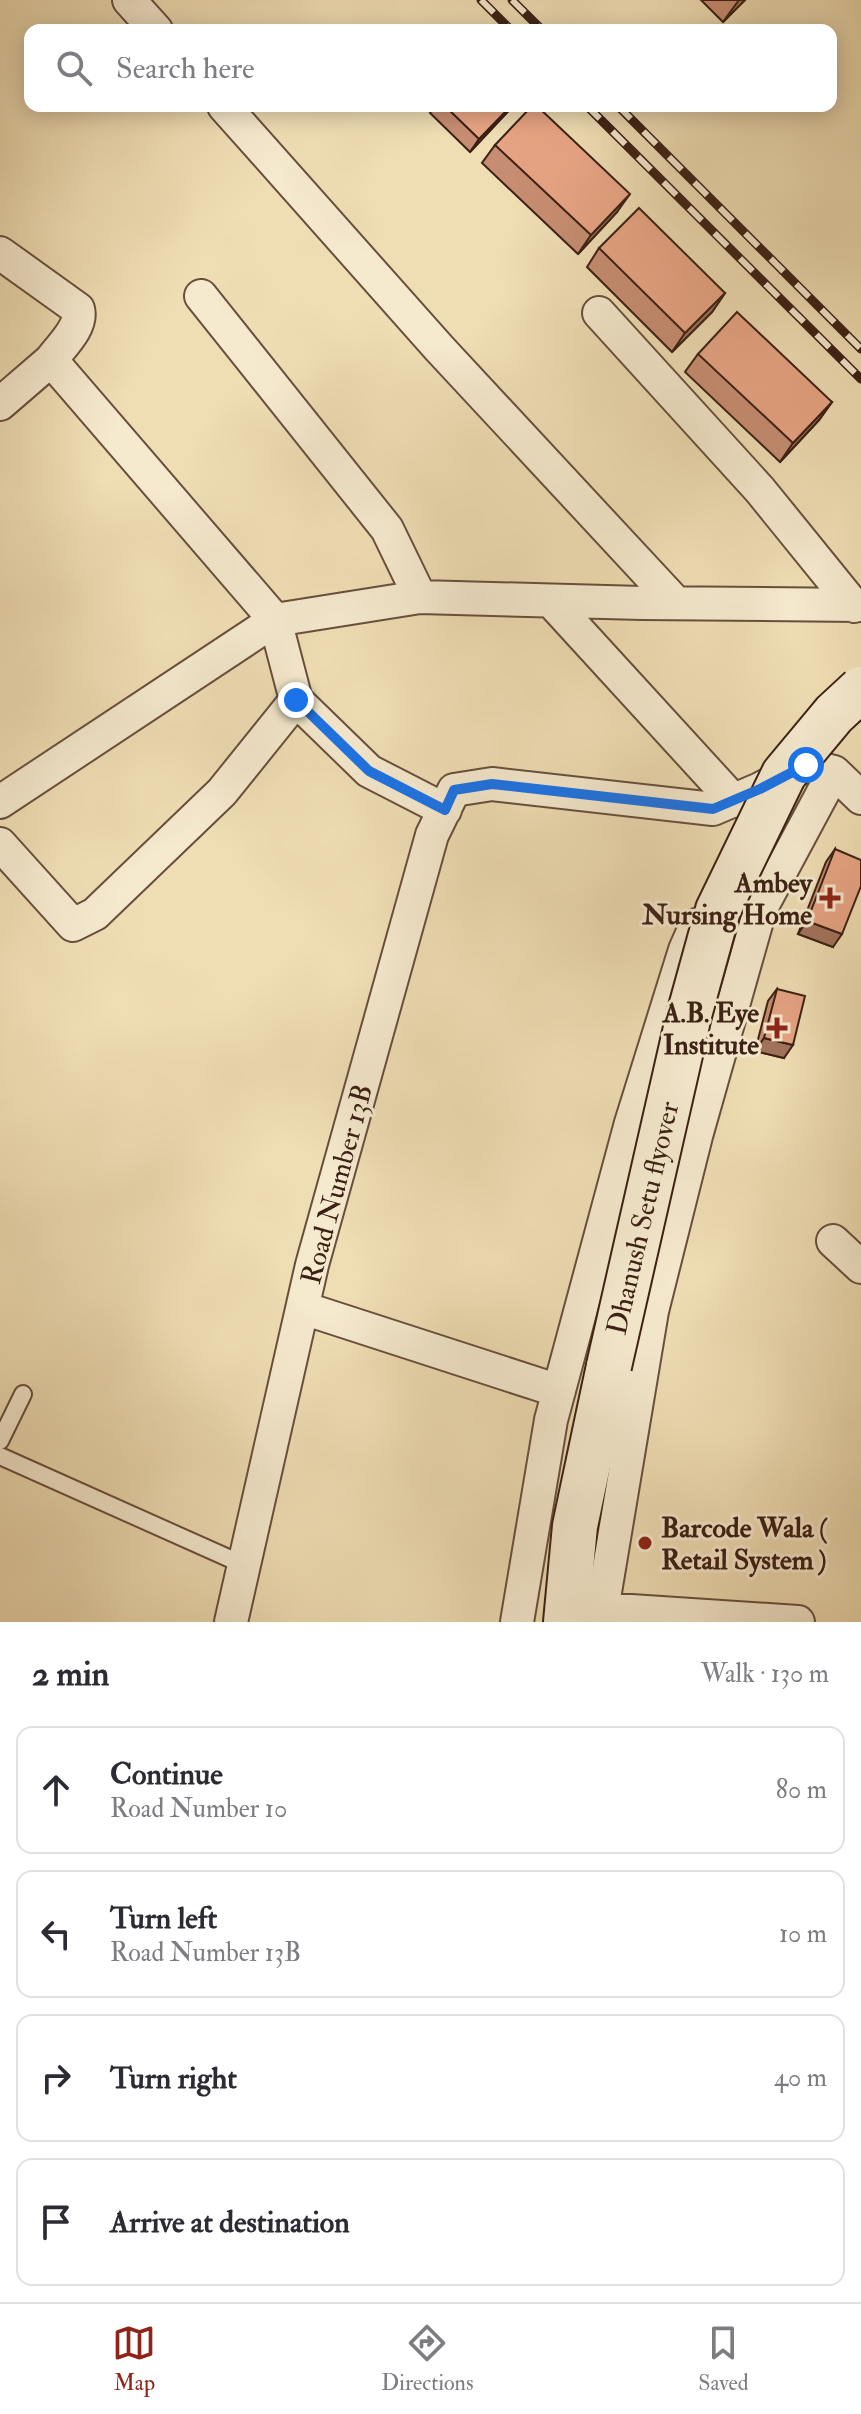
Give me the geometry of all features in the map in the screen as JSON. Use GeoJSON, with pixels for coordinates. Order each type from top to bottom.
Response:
{"type":"FeatureCollection","features":[{"type":"Feature","properties":{"kind":"main road","name":"Dhanush Setu flyover"},"geometry":{"type":"LineString","coordinates":[[589,1618],[575,1526],[689,1015],[718,910],[784,774],[834,714],[861,689]]}},
{"type":"Feature","properties":{"kind":"street"},"geometry":{"type":"LineString","coordinates":[[129,0],[151,24]]}},
{"type":"Feature","properties":{"kind":"street"},"geometry":{"type":"LineString","coordinates":[[229,112],[429,336],[675,602]]}},
{"type":"Feature","properties":{"kind":"street"},"geometry":{"type":"LineString","coordinates":[[0,253],[78,309],[80,316],[51,360],[0,404]]}},
{"type":"Feature","properties":{"kind":"street"},"geometry":{"type":"LineString","coordinates":[[201,296],[387,529],[420,597]]}},
{"type":"Feature","properties":{"kind":"street"},"geometry":{"type":"LineString","coordinates":[[599,313],[760,490],[857,606]]}},
{"type":"Feature","properties":{"kind":"street"},"geometry":{"type":"LineString","coordinates":[[51,360],[275,620],[296,700],[369,771],[445,810]]}},
{"type":"Feature","properties":{"kind":"street"},"geometry":{"type":"LineString","coordinates":[[0,802],[275,620],[420,597],[857,606]]}},
{"type":"Feature","properties":{"kind":"street"},"geometry":{"type":"LineString","coordinates":[[551,601],[747,795]]}},
{"type":"Feature","properties":{"kind":"street"},"geometry":{"type":"LineString","coordinates":[[0,844],[73,925],[84,920],[95,914],[222,792],[296,700]]}},
{"type":"Feature","properties":{"kind":"street"},"geometry":{"type":"LineString","coordinates":[[517,1622],[551,1420],[631,1123],[685,950],[747,795],[806,765],[834,772],[861,798]]}},
{"type":"Feature","properties":{"kind":"street"},"geometry":{"type":"LineString","coordinates":[[798,1622],[589,1618],[652,1311],[696,1136],[760,910],[834,772]]}},
{"type":"Feature","properties":{"kind":"street","name":"Road Number 13B"},"geometry":{"type":"LineString","coordinates":[[231,1622],[303,1308],[432,835],[454,790],[492,784],[713,809],[747,795]]}},
{"type":"Feature","properties":{"kind":"street"},"geometry":{"type":"LineString","coordinates":[[833,1241],[861,1267]]}},
{"type":"Feature","properties":{"kind":"street"},"geometry":{"type":"LineString","coordinates":[[303,1308],[559,1391]]}},
{"type":"Feature","properties":{"kind":"lane"},"geometry":{"type":"LineString","coordinates":[[0,1441],[23,1394]]}},
{"type":"Feature","properties":{"kind":"lane"},"geometry":{"type":"LineString","coordinates":[[0,1456],[244,1565]]}},
{"type":"Feature","properties":{"kind":"building"},"geometry":{"type":"Polygon","coordinates":[[[451,112],[505,112],[479,139],[451,112]]]}},
{"type":"Feature","properties":{"kind":"building"},"geometry":{"type":"Polygon","coordinates":[[[526,112],[543,112],[630,194],[591,235],[495,145],[526,112]]]}},
{"type":"Feature","properties":{"kind":"building"},"geometry":{"type":"Polygon","coordinates":[[[639,208],[725,293],[685,333],[599,248],[639,208]]]}},
{"type":"Feature","properties":{"kind":"building"},"geometry":{"type":"Polygon","coordinates":[[[737,312],[832,402],[793,443],[698,354],[737,312]]]}},
{"type":"Feature","properties":{"kind":"building"},"geometry":{"type":"Polygon","coordinates":[[[835,849],[861,860],[861,886],[842,934],[807,921],[835,849]]]}},
{"type":"Feature","properties":{"kind":"building"},"geometry":{"type":"Polygon","coordinates":[[[777,989],[805,996],[793,1045],[764,1038],[777,989]]]}},
{"type":"Feature","properties":{"kind":"railway"},"geometry":{"type":"LineString","coordinates":[[481,0],[505,24]]}},
{"type":"Feature","properties":{"kind":"railway"},"geometry":{"type":"LineString","coordinates":[[512,0],[536,24]]}},
{"type":"Feature","properties":{"kind":"railway"},"geometry":{"type":"LineString","coordinates":[[593,112],[861,379]]}},
{"type":"Feature","properties":{"kind":"railway"},"geometry":{"type":"LineString","coordinates":[[624,112],[861,349]]}},
{"type":"Feature","properties":{"kind":"place","name":"Ambey Nursing Home"},"geometry":{"type":"Point","coordinates":[830,898]}},
{"type":"Feature","properties":{"kind":"place","name":"A.B. Eye Institute"},"geometry":{"type":"Point","coordinates":[777,1028]}},
{"type":"Feature","properties":{"kind":"place","name":"Barcode Wala ( Retail System )"},"geometry":{"type":"Point","coordinates":[645,1543]}},
{"type":"Feature","properties":{"kind":"route"},"geometry":{"type":"LineString","coordinates":[[296,700],[369,771],[445,810],[454,790],[492,784],[713,809],[806,765]]}}]}
